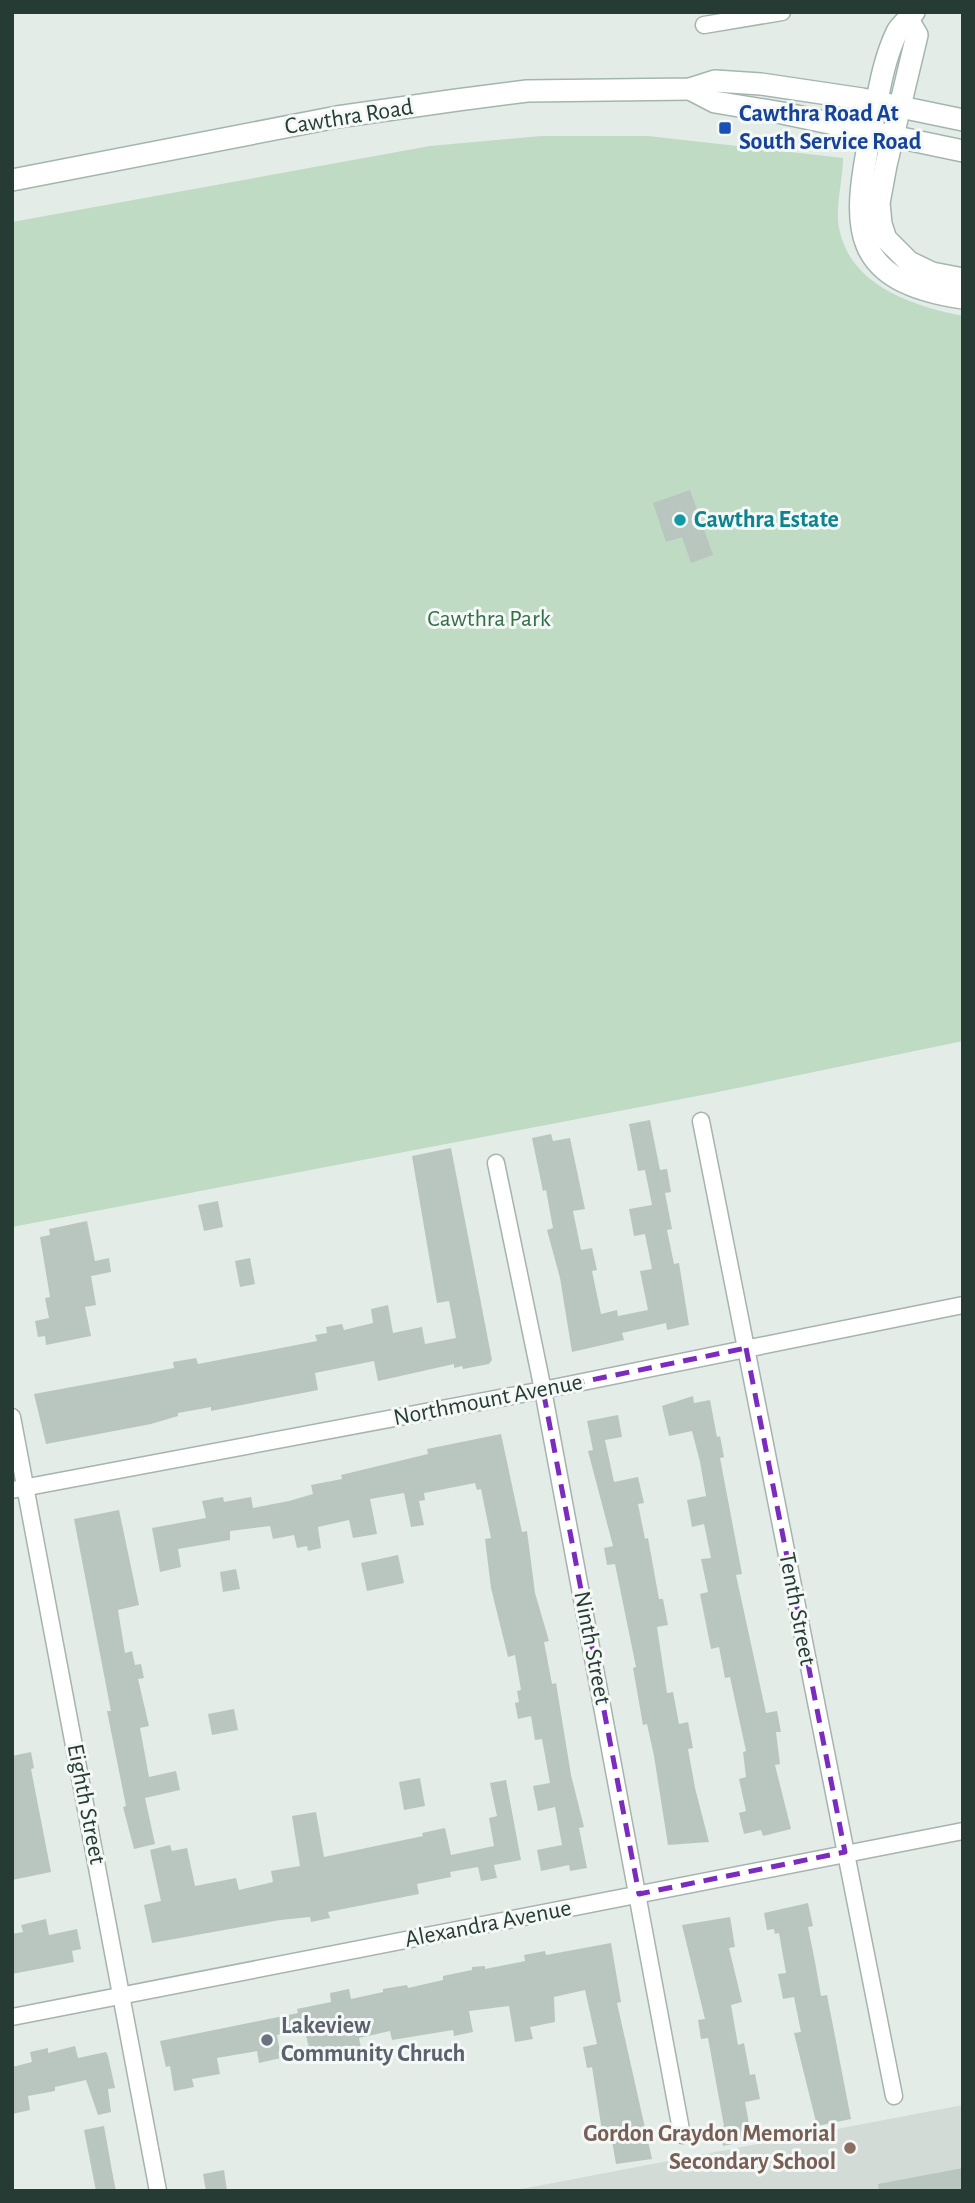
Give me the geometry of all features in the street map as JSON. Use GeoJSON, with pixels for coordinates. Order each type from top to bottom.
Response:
{"type":"FeatureCollection","features":[{"type":"Feature","properties":{"kind":"main road"},"geometry":{"type":"LineString","coordinates":[[906,15],[898,30],[871,132],[859,213],[863,234],[871,253],[886,270],[912,288],[963,298]]}},
{"type":"Feature","properties":{"kind":"main road"},"geometry":{"type":"LineString","coordinates":[[906,15],[917,35],[879,203],[881,224],[886,239],[896,252],[921,269],[963,279]]}},
{"type":"Feature","properties":{"kind":"main road","name":"Cawthra Road"},"geometry":{"type":"LineString","coordinates":[[12,180],[337,117],[527,92],[690,89],[715,81],[761,84],[877,102],[963,120]]}},
{"type":"Feature","properties":{"kind":"main road","name":"Cawthra Road"},"geometry":{"type":"LineString","coordinates":[[690,89],[715,102],[963,151]]}},
{"type":"Feature","properties":{"kind":"street"},"geometry":{"type":"LineString","coordinates":[[705,25],[782,12]]}},
{"type":"Feature","properties":{"kind":"street","name":"Tenth Street"},"geometry":{"type":"LineString","coordinates":[[701,1121],[894,2096]]}},
{"type":"Feature","properties":{"kind":"street","name":"Ninth Street"},"geometry":{"type":"LineString","coordinates":[[496,1163],[543,1390],[682,2135]]}},
{"type":"Feature","properties":{"kind":"street","name":"Northmount Avenue"},"geometry":{"type":"LineString","coordinates":[[18,1489],[543,1390],[963,1305]]}},
{"type":"Feature","properties":{"kind":"street","name":"Eighth Street"},"geometry":{"type":"LineString","coordinates":[[12,1417],[18,1489],[123,1995],[158,2191]]}},
{"type":"Feature","properties":{"kind":"street","name":"Alexandra Avenue"},"geometry":{"type":"LineString","coordinates":[[12,2017],[963,1830]]}},
{"type":"Feature","properties":{"kind":"highlighted area"},"geometry":{"type":"Polygon","coordinates":[[[746,1348],[845,1852],[639,1894],[543,1390],[746,1348]]]}},
{"type":"Feature","properties":{"kind":"shaded area","name":"Gordon Graydon Memorial Secondary School"},"geometry":{"type":"Polygon","coordinates":[[[963,2105],[963,2191],[511,2191],[963,2105]]]}},
{"type":"Feature","properties":{"kind":"green space","name":"Cawthra Park"},"geometry":{"type":"Polygon","coordinates":[[[541,136],[648,136],[843,158],[839,228],[845,248],[856,265],[886,290],[924,306],[963,316],[963,1041],[713,1093],[12,1227],[12,222],[430,146],[541,136]]]}},
{"type":"Feature","properties":{"kind":"building","name":"Cawthra Estate"},"geometry":{"type":"Polygon","coordinates":[[[690,490],[713,555],[691,563],[682,537],[666,542],[653,503],[690,490]]]}},
{"type":"Feature","properties":{"kind":"building"},"geometry":{"type":"Polygon","coordinates":[[[650,1120],[660,1170],[667,1169],[671,1192],[665,1193],[672,1229],[667,1230],[674,1264],[679,1263],[689,1325],[667,1330],[666,1323],[622,1333],[624,1340],[572,1352],[560,1278],[547,1230],[553,1228],[546,1190],[543,1191],[532,1138],[551,1134],[553,1141],[570,1138],[585,1209],[573,1211],[581,1250],[592,1248],[597,1270],[592,1271],[601,1314],[617,1310],[618,1316],[648,1310],[640,1271],[652,1269],[645,1234],[634,1236],[629,1209],[652,1205],[645,1170],[638,1171],[629,1124],[650,1120]]]}},
{"type":"Feature","properties":{"kind":"building"},"geometry":{"type":"Polygon","coordinates":[[[451,1148],[492,1360],[489,1364],[463,1369],[462,1366],[454,1368],[454,1364],[378,1381],[374,1361],[315,1373],[318,1390],[211,1411],[211,1407],[178,1413],[178,1416],[151,1424],[46,1444],[34,1394],[174,1368],[173,1362],[196,1358],[198,1364],[317,1341],[315,1335],[327,1333],[326,1327],[342,1324],[344,1330],[373,1323],[371,1309],[388,1305],[393,1333],[422,1327],[425,1344],[456,1338],[449,1301],[437,1303],[412,1156],[451,1148]]]}},
{"type":"Feature","properties":{"kind":"building"},"geometry":{"type":"Polygon","coordinates":[[[218,1201],[223,1227],[204,1231],[198,1205],[218,1201]]]}},
{"type":"Feature","properties":{"kind":"building"},"geometry":{"type":"Polygon","coordinates":[[[87,1221],[95,1261],[109,1258],[111,1272],[91,1276],[96,1305],[85,1307],[91,1336],[46,1345],[45,1336],[38,1337],[35,1321],[49,1318],[45,1298],[50,1297],[40,1237],[50,1235],[49,1229],[87,1221]]]}},
{"type":"Feature","properties":{"kind":"building"},"geometry":{"type":"Polygon","coordinates":[[[250,1258],[255,1284],[240,1287],[235,1261],[250,1258]]]}},
{"type":"Feature","properties":{"kind":"building"},"geometry":{"type":"Polygon","coordinates":[[[693,1396],[694,1403],[710,1400],[717,1437],[720,1436],[724,1457],[720,1458],[742,1574],[736,1575],[766,1713],[777,1711],[781,1732],[776,1732],[780,1764],[775,1765],[791,1829],[763,1836],[761,1830],[744,1834],[739,1813],[746,1811],[739,1779],[746,1777],[743,1752],[746,1751],[730,1677],[725,1678],[719,1647],[711,1649],[700,1594],[708,1592],[701,1559],[711,1558],[704,1524],[692,1527],[687,1500],[706,1496],[700,1462],[692,1431],[669,1436],[662,1406],[693,1396]]]}},
{"type":"Feature","properties":{"kind":"building"},"geometry":{"type":"Polygon","coordinates":[[[618,1415],[622,1437],[605,1440],[614,1482],[638,1477],[644,1503],[638,1504],[645,1539],[648,1538],[659,1599],[663,1599],[668,1625],[657,1627],[667,1693],[673,1692],[679,1724],[688,1722],[693,1748],[688,1749],[709,1842],[668,1845],[654,1756],[647,1724],[643,1725],[633,1668],[636,1667],[615,1564],[607,1565],[604,1548],[613,1546],[588,1451],[593,1450],[587,1421],[618,1415]]]}},
{"type":"Feature","properties":{"kind":"building"},"geometry":{"type":"Polygon","coordinates":[[[501,1434],[522,1532],[527,1531],[535,1593],[549,1641],[544,1642],[552,1684],[556,1683],[571,1775],[584,1827],[579,1828],[587,1868],[570,1871],[569,1865],[541,1871],[537,1850],[562,1845],[555,1807],[538,1811],[533,1786],[550,1783],[542,1739],[535,1740],[531,1716],[518,1719],[515,1703],[519,1702],[517,1691],[521,1690],[515,1655],[508,1657],[491,1588],[485,1539],[491,1538],[481,1489],[477,1490],[475,1483],[424,1493],[425,1500],[419,1501],[424,1525],[411,1527],[404,1493],[370,1499],[377,1534],[353,1538],[349,1520],[318,1527],[321,1548],[308,1551],[307,1546],[297,1548],[294,1535],[273,1539],[270,1526],[230,1531],[230,1540],[178,1549],[181,1567],[160,1572],[152,1528],[206,1518],[202,1501],[223,1497],[224,1502],[251,1497],[253,1508],[289,1501],[313,1494],[311,1485],[342,1479],[341,1475],[428,1454],[427,1449],[501,1434]]]}},
{"type":"Feature","properties":{"kind":"building"},"geometry":{"type":"Polygon","coordinates":[[[119,1510],[139,1605],[118,1610],[125,1653],[132,1651],[135,1665],[141,1664],[144,1678],[138,1679],[149,1726],[140,1728],[149,1777],[176,1771],[180,1790],[145,1798],[155,1844],[134,1849],[123,1807],[126,1806],[107,1711],[111,1711],[74,1519],[119,1510]]]}},
{"type":"Feature","properties":{"kind":"building"},"geometry":{"type":"Polygon","coordinates":[[[398,1555],[404,1583],[367,1591],[361,1563],[398,1555]]]}},
{"type":"Feature","properties":{"kind":"building"},"geometry":{"type":"Polygon","coordinates":[[[236,1569],[240,1589],[223,1592],[220,1572],[236,1569]]]}},
{"type":"Feature","properties":{"kind":"building"},"geometry":{"type":"Polygon","coordinates":[[[234,1709],[238,1730],[212,1735],[208,1714],[234,1709]]]}},
{"type":"Feature","properties":{"kind":"building"},"geometry":{"type":"Polygon","coordinates":[[[31,1752],[34,1768],[31,1769],[51,1872],[12,1880],[12,1756],[31,1752]]]}},
{"type":"Feature","properties":{"kind":"building"},"geometry":{"type":"Polygon","coordinates":[[[420,1778],[425,1806],[404,1810],[399,1782],[420,1778]]]}},
{"type":"Feature","properties":{"kind":"building"},"geometry":{"type":"Polygon","coordinates":[[[506,1780],[521,1860],[494,1865],[497,1878],[481,1881],[478,1867],[450,1872],[451,1877],[417,1884],[419,1894],[328,1912],[330,1918],[311,1922],[310,1917],[280,1920],[152,1943],[144,1905],[161,1901],[150,1850],[170,1845],[172,1851],[187,1848],[195,1886],[236,1878],[239,1890],[273,1882],[271,1871],[300,1866],[292,1816],[316,1812],[324,1857],[423,1836],[422,1833],[445,1828],[451,1855],[494,1846],[489,1818],[497,1816],[490,1783],[506,1780]]]}},
{"type":"Feature","properties":{"kind":"building"},"geometry":{"type":"Polygon","coordinates":[[[808,1903],[813,1926],[808,1927],[821,1996],[827,1995],[851,2119],[817,2126],[794,2033],[801,2032],[794,1997],[783,1999],[778,1974],[786,1973],[779,1933],[775,1934],[774,1929],[767,1930],[764,1913],[808,1903]]]}},
{"type":"Feature","properties":{"kind":"building"},"geometry":{"type":"Polygon","coordinates":[[[730,1917],[735,1947],[729,1948],[742,2002],[731,2005],[738,2045],[744,2043],[750,2075],[755,2074],[760,2099],[745,2102],[752,2140],[723,2146],[720,2127],[724,2126],[708,2038],[701,2039],[698,2020],[705,2019],[682,1925],[730,1917]]]}},
{"type":"Feature","properties":{"kind":"building"},"geometry":{"type":"Polygon","coordinates":[[[46,1919],[49,1935],[77,1929],[81,1949],[72,1951],[74,1962],[12,1974],[12,1934],[23,1932],[21,1925],[46,1919]]]}},
{"type":"Feature","properties":{"kind":"building"},"geometry":{"type":"Polygon","coordinates":[[[611,1943],[621,2002],[617,2003],[652,2159],[616,2164],[610,2129],[602,2131],[592,2067],[587,2068],[583,2047],[597,2044],[585,1990],[554,1997],[555,2022],[530,2027],[533,2039],[515,2042],[509,2006],[469,2011],[473,2032],[454,2036],[453,2030],[392,2040],[390,2031],[359,2038],[361,2048],[324,2055],[325,2061],[313,2063],[304,2028],[277,2035],[281,2058],[259,2063],[257,2051],[217,2058],[220,2074],[192,2079],[194,2087],[174,2091],[170,2066],[166,2067],[160,2041],[298,2013],[297,2009],[331,2002],[330,1993],[349,1989],[351,1999],[383,1992],[383,1989],[407,1985],[408,1988],[443,1980],[443,1976],[472,1970],[472,1967],[485,1966],[485,1969],[525,1961],[524,1955],[545,1951],[546,1955],[611,1943]]]}},
{"type":"Feature","properties":{"kind":"building"},"geometry":{"type":"Polygon","coordinates":[[[75,2046],[78,2058],[106,2052],[115,2088],[108,2089],[111,2112],[98,2115],[86,2080],[55,2087],[55,2091],[28,2096],[30,2110],[12,2114],[12,2067],[32,2062],[30,2052],[48,2048],[48,2053],[75,2046]]]}},
{"type":"Feature","properties":{"kind":"building"},"geometry":{"type":"Polygon","coordinates":[[[104,2126],[116,2191],[96,2191],[84,2130],[104,2126]]]}},
{"type":"Feature","properties":{"kind":"building"},"geometry":{"type":"Polygon","coordinates":[[[963,2168],[963,2191],[879,2191],[878,2184],[963,2168]]]}},
{"type":"Feature","properties":{"kind":"building"},"geometry":{"type":"Polygon","coordinates":[[[224,2170],[227,2191],[206,2191],[203,2174],[224,2170]]]}},
{"type":"Feature","properties":{"kind":"place","name":"Cawthra Road At South Service Road"},"geometry":{"type":"Point","coordinates":[725,128]}},
{"type":"Feature","properties":{"kind":"place","name":"Cawthra Estate"},"geometry":{"type":"Point","coordinates":[680,520]}},
{"type":"Feature","properties":{"kind":"place","name":"Lakeview Community Chruch"},"geometry":{"type":"Point","coordinates":[267,2040]}},
{"type":"Feature","properties":{"kind":"place","name":"Gordon Graydon Memorial Secondary School"},"geometry":{"type":"Point","coordinates":[850,2148]}}]}
